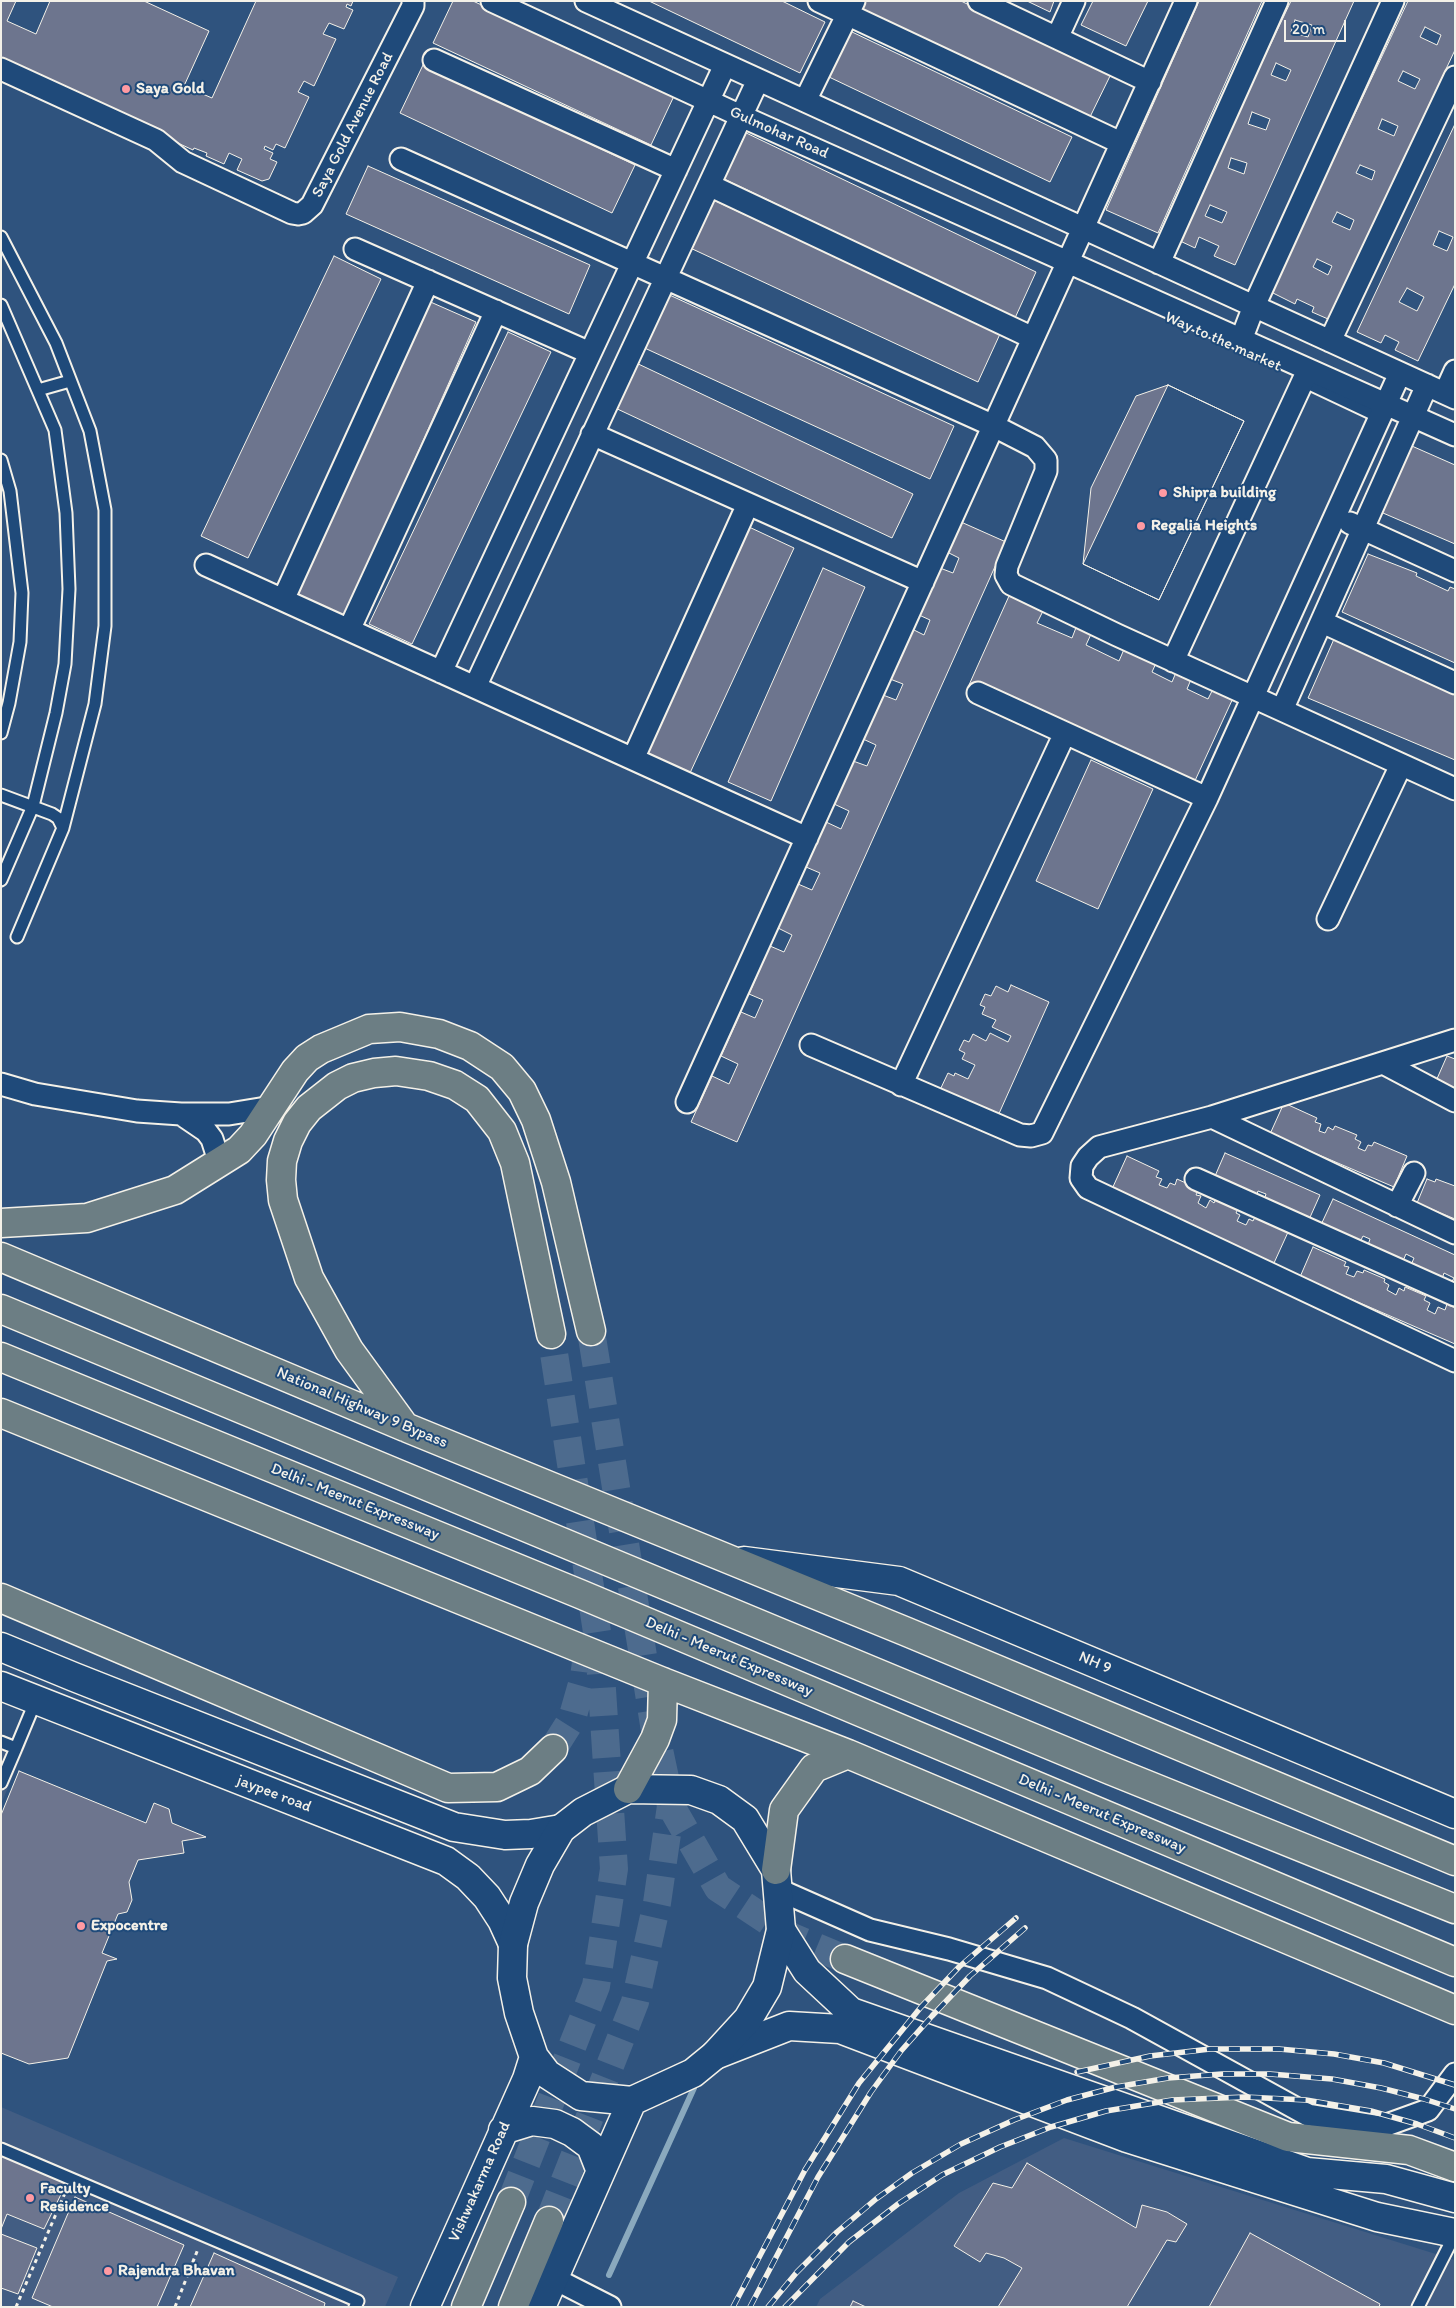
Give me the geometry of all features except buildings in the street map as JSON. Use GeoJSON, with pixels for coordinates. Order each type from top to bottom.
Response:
{"type":"FeatureCollection","features":[{"type":"Feature","properties":{"kind":"highway"},"geometry":{"type":"LineString","coordinates":[[1,1223],[87,1218],[175,1190],[220,1164],[239,1150],[253,1135],[295,1071],[307,1058],[330,1045],[369,1029],[400,1027],[439,1034],[470,1046],[502,1067],[522,1091],[536,1120],[556,1182],[591,1331]]}},
{"type":"Feature","properties":{"kind":"highway"},"geometry":{"type":"LineString","coordinates":[[405,1427],[349,1350],[309,1278],[283,1200],[280,1180],[282,1161],[288,1141],[297,1123],[309,1108],[329,1092],[353,1078],[374,1073],[396,1071],[428,1076],[455,1085],[477,1099],[502,1131],[515,1163],[551,1334]]}},
{"type":"Feature","properties":{"kind":"highway","name":"National Highway 9 Bypass"},"geometry":{"type":"LineString","coordinates":[[1,1257],[405,1427],[908,1632],[1455,1861]]}},
{"type":"Feature","properties":{"kind":"highway"},"geometry":{"type":"LineString","coordinates":[[1,1309],[1101,1766],[1455,1909]]}},
{"type":"Feature","properties":{"kind":"highway","name":"Delhi - Meerut Expressway"},"geometry":{"type":"LineString","coordinates":[[1,1357],[580,1594],[1455,1962]]}},
{"type":"Feature","properties":{"kind":"highway"},"geometry":{"type":"LineString","coordinates":[[1,1412],[663,1682],[848,1754],[1455,2010]]}},
{"type":"Feature","properties":{"kind":"highway"},"geometry":{"type":"LineString","coordinates":[[1,1598],[448,1788],[497,1787],[530,1771],[553,1749]]}},
{"type":"Feature","properties":{"kind":"highway"},"geometry":{"type":"LineString","coordinates":[[628,1789],[655,1739],[662,1720],[663,1682]]}},
{"type":"Feature","properties":{"kind":"highway"},"geometry":{"type":"LineString","coordinates":[[776,1879],[784,1810],[814,1768],[848,1754]]}},
{"type":"Feature","properties":{"kind":"highway"},"geometry":{"type":"LineString","coordinates":[[846,1959],[1288,2137],[1409,2150],[1455,2167]]}},
{"type":"Feature","properties":{"kind":"highway"},"geometry":{"type":"LineString","coordinates":[[466,2307],[511,2202]]}},
{"type":"Feature","properties":{"kind":"highway"},"geometry":{"type":"LineString","coordinates":[[513,2307],[550,2221]]}},
{"type":"Feature","properties":{"kind":"street","name":"Saya Gold Avenue Road"},"geometry":{"type":"LineString","coordinates":[[1,69],[156,140],[183,162],[292,213],[298,214],[304,213],[312,205],[413,6],[413,1]]}},
{"type":"Feature","properties":{"kind":"street","name":"Gulmohar Road"},"geometry":{"type":"LineString","coordinates":[[492,1],[1066,266],[1240,340],[1306,374],[1384,410],[1413,417],[1455,435]]}},
{"type":"Feature","properties":{"kind":"street"},"geometry":{"type":"LineString","coordinates":[[586,1],[1442,392]]}},
{"type":"Feature","properties":{"kind":"street"},"geometry":{"type":"LineString","coordinates":[[819,1],[851,8],[1122,143]]}},
{"type":"Feature","properties":{"kind":"street"},"geometry":{"type":"LineString","coordinates":[[1057,38],[1074,1]]}},
{"type":"Feature","properties":{"kind":"street"},"geometry":{"type":"LineString","coordinates":[[687,1102],[1186,1]]}},
{"type":"Feature","properties":{"kind":"street"},"geometry":{"type":"LineString","coordinates":[[1159,262],[1277,1]]}},
{"type":"Feature","properties":{"kind":"street"},"geometry":{"type":"LineString","coordinates":[[1240,340],[1393,1]]}},
{"type":"Feature","properties":{"kind":"street"},"geometry":{"type":"LineString","coordinates":[[984,2],[1150,82]]}},
{"type":"Feature","properties":{"kind":"street"},"geometry":{"type":"LineString","coordinates":[[805,101],[851,8]]}},
{"type":"Feature","properties":{"kind":"street"},"geometry":{"type":"LineString","coordinates":[[434,60],[676,170]]}},
{"type":"Feature","properties":{"kind":"street"},"geometry":{"type":"LineString","coordinates":[[441,672],[726,65]]}},
{"type":"Feature","properties":{"kind":"street"},"geometry":{"type":"LineString","coordinates":[[1330,341],[1455,77]]}},
{"type":"Feature","properties":{"kind":"street"},"geometry":{"type":"LineString","coordinates":[[475,687],[758,80]]}},
{"type":"Feature","properties":{"kind":"street"},"geometry":{"type":"LineString","coordinates":[[401,159],[994,426],[1035,447],[1046,460],[1046,470],[1006,566],[1006,575],[1011,584],[1173,661],[1455,789]]}},
{"type":"Feature","properties":{"kind":"street"},"geometry":{"type":"LineString","coordinates":[[709,185],[1033,338]]}},
{"type":"Feature","properties":{"kind":"street"},"geometry":{"type":"LineString","coordinates":[[355,249],[590,353]]}},
{"type":"Feature","properties":{"kind":"street","name":"Way to the market"},"geometry":{"type":"LineString","coordinates":[[1066,266],[1144,307],[1262,359],[1306,374]]}},
{"type":"Feature","properties":{"kind":"street"},"geometry":{"type":"LineString","coordinates":[[283,600],[428,281]]}},
{"type":"Feature","properties":{"kind":"street"},"geometry":{"type":"LineString","coordinates":[[349,630],[496,311]]}},
{"type":"Feature","properties":{"kind":"street"},"geometry":{"type":"LineString","coordinates":[[1282,710],[1413,417],[1442,392],[1455,371]]}},
{"type":"Feature","properties":{"kind":"street"},"geometry":{"type":"LineString","coordinates":[[811,1045],[1020,1135],[1031,1136],[1042,1133],[1206,798],[1400,373]]}},
{"type":"Feature","properties":{"kind":"street"},"geometry":{"type":"LineString","coordinates":[[1173,661],[1306,374]]}},
{"type":"Feature","properties":{"kind":"street"},"geometry":{"type":"LineString","coordinates":[[592,434],[923,582]]}},
{"type":"Feature","properties":{"kind":"street"},"geometry":{"type":"LineString","coordinates":[[633,759],[748,504]]}},
{"type":"Feature","properties":{"kind":"street"},"geometry":{"type":"LineString","coordinates":[[1335,516],[1455,570]]}},
{"type":"Feature","properties":{"kind":"street"},"geometry":{"type":"LineString","coordinates":[[206,565],[807,838]]}},
{"type":"Feature","properties":{"kind":"street"},"geometry":{"type":"LineString","coordinates":[[1322,622],[1455,682]]}},
{"type":"Feature","properties":{"kind":"street"},"geometry":{"type":"LineString","coordinates":[[978,693],[1206,798]]}},
{"type":"Feature","properties":{"kind":"street"},"geometry":{"type":"LineString","coordinates":[[901,1085],[1065,733]]}},
{"type":"Feature","properties":{"kind":"street"},"geometry":{"type":"LineString","coordinates":[[1328,919],[1401,765]]}},
{"type":"Feature","properties":{"kind":"street"},"geometry":{"type":"LineString","coordinates":[[1455,1040],[1212,1117],[1099,1146],[1082,1166],[1082,1178],[1088,1188],[1455,1361]]}},
{"type":"Feature","properties":{"kind":"street"},"geometry":{"type":"LineString","coordinates":[[1383,1063],[1455,1101]]}},
{"type":"Feature","properties":{"kind":"street"},"geometry":{"type":"LineString","coordinates":[[1,1084],[89,1104],[137,1112],[229,1114],[272,1108]]}},
{"type":"Feature","properties":{"kind":"street"},"geometry":{"type":"LineString","coordinates":[[181,1114],[206,1131],[212,1139],[220,1164]]}},
{"type":"Feature","properties":{"kind":"street"},"geometry":{"type":"LineString","coordinates":[[1212,1117],[1455,1233]]}},
{"type":"Feature","properties":{"kind":"street"},"geometry":{"type":"LineString","coordinates":[[1397,1206],[1414,1173]]}},
{"type":"Feature","properties":{"kind":"street"},"geometry":{"type":"LineString","coordinates":[[1196,1179],[1455,1295]]}},
{"type":"Feature","properties":{"kind":"street","name":"NH 9"},"geometry":{"type":"LineString","coordinates":[[723,1558],[899,1581],[1455,1814]]}},
{"type":"Feature","properties":{"kind":"street"},"geometry":{"type":"LineString","coordinates":[[1,1647],[454,1827],[505,1835],[531,1834],[561,1829]]}},
{"type":"Feature","properties":{"kind":"street"},"geometry":{"type":"LineString","coordinates":[[47,1705],[71,1676]]}},
{"type":"Feature","properties":{"kind":"street","name":"jaypee road"},"geometry":{"type":"LineString","coordinates":[[1,1686],[446,1861],[468,1878],[487,1897],[502,1920],[513,1944]]}},
{"type":"Feature","properties":{"kind":"street"},"geometry":{"type":"LineString","coordinates":[[628,1789],[691,1790],[719,1800],[745,1819],[776,1879],[781,1930],[766,1988],[748,2019],[715,2055],[693,2073],[632,2101],[581,2096],[547,2074],[534,2057],[519,2013],[512,1978],[513,1944],[540,1865],[561,1829],[583,1812],[628,1789]]}},
{"type":"Feature","properties":{"kind":"street"},"geometry":{"type":"LineString","coordinates":[[776,1879],[870,1930],[949,1949],[1047,1978],[1132,2018],[1308,2115],[1381,2128],[1428,2110],[1455,2074]]}},
{"type":"Feature","properties":{"kind":"street"},"geometry":{"type":"LineString","coordinates":[[781,1930],[807,1971],[852,2012],[1307,2172],[1386,2179],[1455,2198]]}},
{"type":"Feature","properties":{"kind":"street"},"geometry":{"type":"LineString","coordinates":[[715,2055],[788,2026],[840,2029],[1126,2138],[1377,2217],[1455,2233]]}},
{"type":"Feature","properties":{"kind":"street","name":"Vishwakarma Road"},"geometry":{"type":"LineString","coordinates":[[425,2307],[502,2130],[527,2079],[534,2057]]}},
{"type":"Feature","properties":{"kind":"street"},"geometry":{"type":"LineString","coordinates":[[541,2307],[600,2169],[632,2101]]}},
{"type":"Feature","properties":{"kind":"street"},"geometry":{"type":"LineString","coordinates":[[502,2130],[532,2121],[555,2124],[572,2132],[591,2146],[600,2169]]}},
{"type":"Feature","properties":{"kind":"street"},"geometry":{"type":"LineString","coordinates":[[553,2278],[610,2307]]}},
{"type":"Feature","properties":{"kind":"lane"},"geometry":{"type":"LineString","coordinates":[[1,237],[56,343],[90,431],[105,510],[104,626],[95,704],[63,828],[17,937]]}},
{"type":"Feature","properties":{"kind":"lane"},"geometry":{"type":"LineString","coordinates":[[1,305],[55,430],[66,513],[69,589],[65,664],[56,713],[33,806],[1,880]]}},
{"type":"Feature","properties":{"kind":"lane"},"geometry":{"type":"LineString","coordinates":[[38,390],[70,381]]}},
{"type":"Feature","properties":{"kind":"lane"},"geometry":{"type":"LineString","coordinates":[[1,460],[10,491],[22,593],[20,642],[9,703],[1,733]]}},
{"type":"Feature","properties":{"kind":"lane"},"geometry":{"type":"LineString","coordinates":[[1,795],[33,806],[58,818],[63,828]]}},
{"type":"Feature","properties":{"kind":"lane"},"geometry":{"type":"LineString","coordinates":[[1,1783],[16,1748],[47,1705]]}},
{"type":"Feature","properties":{"kind":"lane"},"geometry":{"type":"LineString","coordinates":[[1,1742],[16,1748]]}},
{"type":"Feature","properties":{"kind":"lane"},"geometry":{"type":"LineString","coordinates":[[1,2149],[358,2301],[355,2307]]}},
{"type":"Feature","properties":{"kind":"lane"},"geometry":{"type":"LineString","coordinates":[[1418,2307],[1455,2233]]}},
{"type":"Feature","properties":{"kind":"path"},"geometry":{"type":"LineString","coordinates":[[16,2307],[72,2178]]}},
{"type":"Feature","properties":{"kind":"path"},"geometry":{"type":"LineString","coordinates":[[175,2307],[204,2235]]}},
{"type":"Feature","properties":{"kind":"shaded area"},"geometry":{"type":"Polygon","coordinates":[[[1,1734],[26,1745],[1,1804],[1,1734]]]}},
{"type":"Feature","properties":{"kind":"shaded area"},"geometry":{"type":"Polygon","coordinates":[[[1,2107],[398,2277],[385,2307],[1,2307],[1,2107]]]}},
{"type":"Feature","properties":{"kind":"shaded area"},"geometry":{"type":"Polygon","coordinates":[[[1064,2138],[1455,2260],[1455,2307],[816,2307],[820,2299],[959,2193],[1064,2138]]]}},
{"type":"Feature","properties":{"kind":"waterway"},"geometry":{"type":"LineString","coordinates":[[609,2275],[694,2088]]}},
{"type":"Feature","properties":{"kind":"tunnel"},"geometry":{"type":"LineString","coordinates":[[549,2221],[635,2002],[657,1903],[671,1806],[655,1731],[591,1331]]}},
{"type":"Feature","properties":{"kind":"tunnel"},"geometry":{"type":"LineString","coordinates":[[511,2202],[596,1986],[614,1869],[599,1645],[551,1334]]}},
{"type":"Feature","properties":{"kind":"tunnel"},"geometry":{"type":"LineString","coordinates":[[553,1749],[572,1719],[584,1677],[588,1647]]}},
{"type":"Feature","properties":{"kind":"tunnel"},"geometry":{"type":"LineString","coordinates":[[671,1806],[718,1888],[792,1937],[845,1959]]}},
{"type":"Feature","properties":{"kind":"railway"},"geometry":{"type":"LineString","coordinates":[[733,2307],[805,2170],[859,2083],[921,2007],[959,1967],[1016,1918]]}},
{"type":"Feature","properties":{"kind":"railway"},"geometry":{"type":"LineString","coordinates":[[750,2307],[818,2177],[871,2092],[901,2051],[932,2016],[970,1976],[1025,1928]]}},
{"type":"Feature","properties":{"kind":"railway"},"geometry":{"type":"LineString","coordinates":[[1077,2072],[1150,2056],[1210,2049],[1279,2049],[1334,2054],[1384,2063],[1455,2085]]}},
{"type":"Feature","properties":{"kind":"railway"},"geometry":{"type":"LineString","coordinates":[[768,2307],[797,2272],[837,2232],[876,2199],[912,2173],[961,2144],[1014,2120],[1067,2100],[1116,2087],[1168,2078],[1222,2074],[1270,2074],[1332,2079],[1381,2088],[1455,2109]]}},
{"type":"Feature","properties":{"kind":"railway"},"geometry":{"type":"LineString","coordinates":[[785,2307],[849,2242],[898,2204],[942,2175],[1000,2147],[1051,2127],[1106,2111],[1172,2100],[1245,2097],[1306,2100],[1371,2111],[1417,2124],[1455,2138]]}},
{"type":"Feature","properties":{"kind":"place","name":"Saya Gold"},"geometry":{"type":"Point","coordinates":[126,89]}},
{"type":"Feature","properties":{"kind":"place","name":"Shipra building"},"geometry":{"type":"Point","coordinates":[1163,493]}},
{"type":"Feature","properties":{"kind":"place","name":"Regalia Heights"},"geometry":{"type":"Point","coordinates":[1141,526]}},
{"type":"Feature","properties":{"kind":"place","name":"Expocentre"},"geometry":{"type":"Point","coordinates":[81,1926]}},
{"type":"Feature","properties":{"kind":"place","name":"Faculty Residence"},"geometry":{"type":"Point","coordinates":[30,2198]}},
{"type":"Feature","properties":{"kind":"place","name":"Rajendra Bhavan"},"geometry":{"type":"Point","coordinates":[108,2271]}}]}
